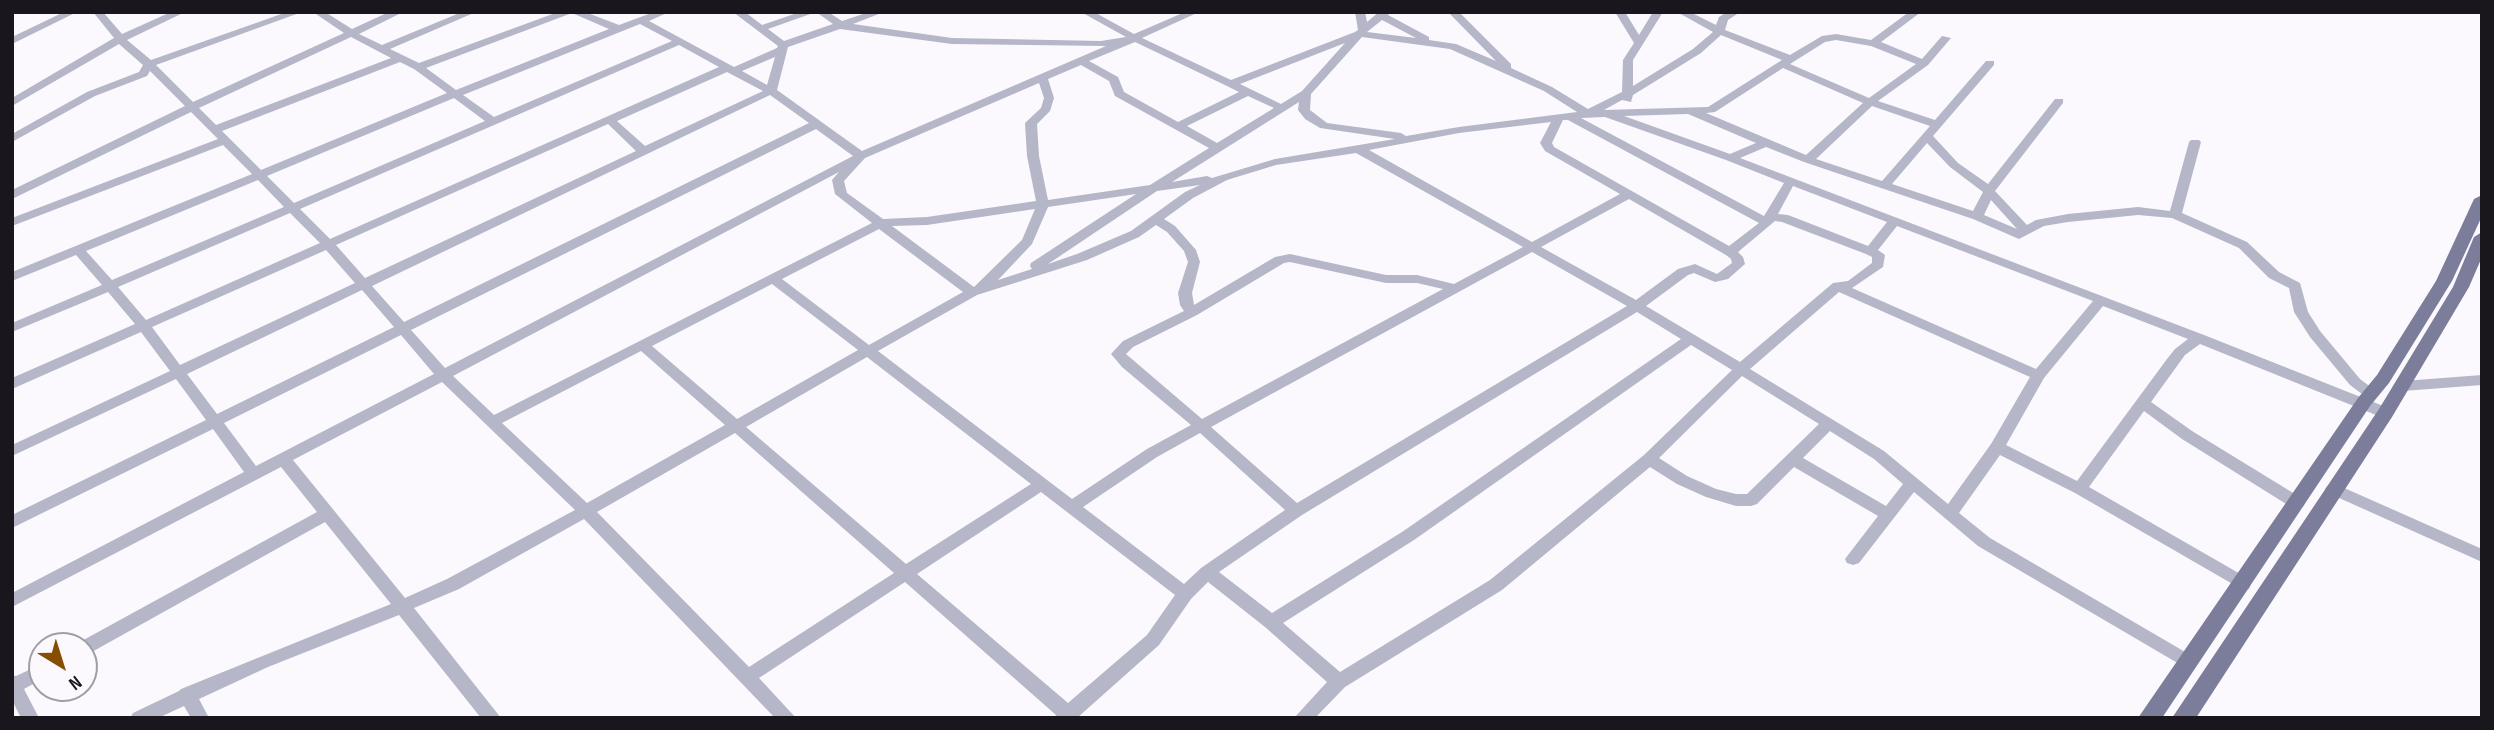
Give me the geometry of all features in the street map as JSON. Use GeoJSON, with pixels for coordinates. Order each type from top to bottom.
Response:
{"type":"FeatureCollection","features":[{"type":"Feature","properties":{"kind":"main road"},"geometry":{"type":"LineString","coordinates":[[2149,718],[2186,661],[2243,584],[2444,281],[2482,199]]}},
{"type":"Feature","properties":{"kind":"main road"},"geometry":{"type":"LineString","coordinates":[[2183,718],[2403,386],[2461,287],[2482,237]]}},
{"type":"Feature","properties":{"kind":"street"},"geometry":{"type":"LineString","coordinates":[[12,41],[72,12]]}},
{"type":"Feature","properties":{"kind":"street"},"geometry":{"type":"LineString","coordinates":[[98,12],[121,40],[149,64],[328,244],[442,374],[586,511],[787,718]]}},
{"type":"Feature","properties":{"kind":"street"},"geometry":{"type":"LineString","coordinates":[[12,103],[144,27],[180,12]]}},
{"type":"Feature","properties":{"kind":"street"},"geometry":{"type":"LineString","coordinates":[[12,139],[91,94],[143,74],[149,64],[297,12]]}},
{"type":"Feature","properties":{"kind":"street"},"geometry":{"type":"LineString","coordinates":[[318,12],[352,34],[418,67],[494,122]]}},
{"type":"Feature","properties":{"kind":"street"},"geometry":{"type":"LineString","coordinates":[[12,195],[398,12]]}},
{"type":"Feature","properties":{"kind":"street"},"geometry":{"type":"LineString","coordinates":[[381,49],[471,12]]}},
{"type":"Feature","properties":{"kind":"street"},"geometry":{"type":"LineString","coordinates":[[418,67],[568,12]]}},
{"type":"Feature","properties":{"kind":"street"},"geometry":{"type":"LineString","coordinates":[[576,12],[619,29]]}},
{"type":"Feature","properties":{"kind":"street"},"geometry":{"type":"LineString","coordinates":[[12,278],[455,94],[664,12]]}},
{"type":"Feature","properties":{"kind":"street"},"geometry":{"type":"LineString","coordinates":[[738,12],[783,48]]}},
{"type":"Feature","properties":{"kind":"street"},"geometry":{"type":"LineString","coordinates":[[759,29],[811,12]]}},
{"type":"Feature","properties":{"kind":"street"},"geometry":{"type":"LineString","coordinates":[[821,12],[842,26],[952,41],[1101,44],[1136,39]]}},
{"type":"Feature","properties":{"kind":"street"},"geometry":{"type":"LineString","coordinates":[[12,384],[609,119],[879,12]]}},
{"type":"Feature","properties":{"kind":"street"},"geometry":{"type":"LineString","coordinates":[[1086,12],[1136,39],[1282,108]]}},
{"type":"Feature","properties":{"kind":"street"},"geometry":{"type":"LineString","coordinates":[[12,601],[861,156],[1194,12]]}},
{"type":"Feature","properties":{"kind":"street"},"geometry":{"type":"LineString","coordinates":[[1360,12],[1361,32]]}},
{"type":"Feature","properties":{"kind":"street"},"geometry":{"type":"LineString","coordinates":[[1453,12],[1513,72]]}},
{"type":"Feature","properties":{"kind":"street"},"geometry":{"type":"LineString","coordinates":[[1620,12],[1638,42]]}},
{"type":"Feature","properties":{"kind":"street"},"geometry":{"type":"LineString","coordinates":[[1625,112],[1628,60],[1658,12]]}},
{"type":"Feature","properties":{"kind":"street"},"geometry":{"type":"LineString","coordinates":[[1682,12],[1870,102],[1937,125]]}},
{"type":"Feature","properties":{"kind":"street"},"geometry":{"type":"LineString","coordinates":[[1588,114],[1650,82],[1697,51],[1720,32],[1723,19],[1735,12]]}},
{"type":"Feature","properties":{"kind":"street"},"geometry":{"type":"LineString","coordinates":[[1873,43],[1916,12]]}},
{"type":"Feature","properties":{"kind":"street"},"geometry":{"type":"LineString","coordinates":[[1018,277],[1150,190],[1306,93],[1361,32],[1383,14],[1432,43]]}},
{"type":"Feature","properties":{"kind":"street"},"geometry":{"type":"LineString","coordinates":[[642,21],[771,91],[861,156]]}},
{"type":"Feature","properties":{"kind":"street"},"geometry":{"type":"LineString","coordinates":[[1231,84],[1361,32],[1432,43],[1471,53],[1548,89],[1588,114]]}},
{"type":"Feature","properties":{"kind":"street"},"geometry":{"type":"LineString","coordinates":[[493,421],[881,223],[927,221],[1150,190],[1223,177],[1275,162],[1413,138],[1564,117],[1710,110],[1721,106],[1786,62],[1828,38],[1873,43],[1924,63]]}},
{"type":"Feature","properties":{"kind":"street"},"geometry":{"type":"LineString","coordinates":[[1808,160],[1870,102],[1924,63],[1947,38]]}},
{"type":"Feature","properties":{"kind":"street"},"geometry":{"type":"LineString","coordinates":[[12,328],[681,41]]}},
{"type":"Feature","properties":{"kind":"street"},"geometry":{"type":"LineString","coordinates":[[12,451],[771,91],[783,48]]}},
{"type":"Feature","properties":{"kind":"street"},"geometry":{"type":"LineString","coordinates":[[213,130],[400,58]]}},
{"type":"Feature","properties":{"kind":"street"},"geometry":{"type":"LineString","coordinates":[[1083,62],[1114,79],[1119,94],[1217,148]]}},
{"type":"Feature","properties":{"kind":"street"},"geometry":{"type":"LineString","coordinates":[[1886,184],[1990,64]]}},
{"type":"Feature","properties":{"kind":"street"},"geometry":{"type":"LineString","coordinates":[[976,291],[1028,242],[1043,205],[1033,156],[1031,123],[1046,109],[1049,98],[1044,79]]}},
{"type":"Feature","properties":{"kind":"street"},"geometry":{"type":"LineString","coordinates":[[1178,126],[1248,92]]}},
{"type":"Feature","properties":{"kind":"street"},"geometry":{"type":"LineString","coordinates":[[1306,93],[1304,110],[1308,117],[1324,126],[1413,138]]}},
{"type":"Feature","properties":{"kind":"street"},"geometry":{"type":"LineString","coordinates":[[1977,216],[1989,191],[2059,101]]}},
{"type":"Feature","properties":{"kind":"street"},"geometry":{"type":"LineString","coordinates":[[1688,110],[1808,160],[1977,216],[2019,235],[2040,223],[2068,218],[2138,211],[2175,215],[2243,245],[2274,275],[2295,286],[2301,312],[2315,334],[2368,398],[2386,413]]}},
{"type":"Feature","properties":{"kind":"street"},"geometry":{"type":"LineString","coordinates":[[1605,113],[1730,158],[2199,338],[2368,398]]}},
{"type":"Feature","properties":{"kind":"street"},"geometry":{"type":"LineString","coordinates":[[641,344],[1066,716],[1153,640],[1185,594],[1208,572],[1296,511],[1637,306],[1689,268],[1695,268],[1715,278],[1723,276],[1739,264],[1737,257],[1730,252],[1549,149],[1546,143],[1564,117]]}},
{"type":"Feature","properties":{"kind":"street"},"geometry":{"type":"LineString","coordinates":[[1564,117],[1767,222]]}},
{"type":"Feature","properties":{"kind":"street"},"geometry":{"type":"LineString","coordinates":[[609,119],[645,152]]}},
{"type":"Feature","properties":{"kind":"street"},"geometry":{"type":"LineString","coordinates":[[12,522],[818,123]]}},
{"type":"Feature","properties":{"kind":"street"},"geometry":{"type":"LineString","coordinates":[[1928,138],[1954,165],[1989,191],[2024,230]]}},
{"type":"Feature","properties":{"kind":"street"},"geometry":{"type":"LineString","coordinates":[[12,222],[225,141]]}},
{"type":"Feature","properties":{"kind":"street"},"geometry":{"type":"LineString","coordinates":[[2175,215],[2195,142]]}},
{"type":"Feature","properties":{"kind":"street"},"geometry":{"type":"LineString","coordinates":[[1730,158],[1765,143]]}},
{"type":"Feature","properties":{"kind":"street"},"geometry":{"type":"LineString","coordinates":[[1358,149],[1637,306],[1829,422],[1879,455],[2004,555],[2186,661]]}},
{"type":"Feature","properties":{"kind":"street"},"geometry":{"type":"LineString","coordinates":[[861,156],[838,180],[841,194],[976,291]]}},
{"type":"Feature","properties":{"kind":"street"},"geometry":{"type":"LineString","coordinates":[[138,718],[187,694],[453,584],[976,291],[1117,243],[1189,194],[1223,177]]}},
{"type":"Feature","properties":{"kind":"street"},"geometry":{"type":"LineString","coordinates":[[1767,222],[1790,182]]}},
{"type":"Feature","properties":{"kind":"street"},"geometry":{"type":"LineString","coordinates":[[1071,507],[1152,453],[1628,195]]}},
{"type":"Feature","properties":{"kind":"street"},"geometry":{"type":"LineString","coordinates":[[1303,718],[1339,682],[1496,585],[1649,459],[1741,369],[1838,286],[1852,284],[1878,264],[1879,255],[1784,218],[1772,217],[1730,252]]}},
{"type":"Feature","properties":{"kind":"street"},"geometry":{"type":"LineString","coordinates":[[1155,219],[1171,229],[1190,250],[1195,262],[1185,293],[1187,305],[1192,312]]}},
{"type":"Feature","properties":{"kind":"street"},"geometry":{"type":"LineString","coordinates":[[1870,251],[1895,221]]}},
{"type":"Feature","properties":{"kind":"street"},"geometry":{"type":"LineString","coordinates":[[79,250],[143,325],[254,474]]}},
{"type":"Feature","properties":{"kind":"street"},"geometry":{"type":"LineString","coordinates":[[1296,511],[1201,426],[1126,364],[1118,354],[1128,344],[1192,312],[1280,260],[1290,258],[1386,279],[1418,279],[1454,289]]}},
{"type":"Feature","properties":{"kind":"street"},"geometry":{"type":"LineString","coordinates":[[773,278],[1185,594]]}},
{"type":"Feature","properties":{"kind":"street"},"geometry":{"type":"LineString","coordinates":[[1838,286],[2038,374]]}},
{"type":"Feature","properties":{"kind":"street"},"geometry":{"type":"LineString","coordinates":[[1951,512],[1997,447],[2038,374],[2101,300]]}},
{"type":"Feature","properties":{"kind":"street"},"geometry":{"type":"LineString","coordinates":[[2080,489],[2180,352],[2199,338]]}},
{"type":"Feature","properties":{"kind":"street"},"geometry":{"type":"LineString","coordinates":[[1271,622],[1419,528],[1691,339]]}},
{"type":"Feature","properties":{"kind":"street"},"geometry":{"type":"LineString","coordinates":[[2403,386],[2482,380]]}},
{"type":"Feature","properties":{"kind":"street"},"geometry":{"type":"LineString","coordinates":[[2144,404],[2187,435],[2297,503]]}},
{"type":"Feature","properties":{"kind":"street"},"geometry":{"type":"LineString","coordinates":[[1649,459],[1682,480],[1711,493],[1751,500],[1829,422]]}},
{"type":"Feature","properties":{"kind":"street"},"geometry":{"type":"LineString","coordinates":[[1997,447],[2080,489],[2243,584]]}},
{"type":"Feature","properties":{"kind":"street"},"geometry":{"type":"LineString","coordinates":[[283,458],[492,718]]}},
{"type":"Feature","properties":{"kind":"street"},"geometry":{"type":"LineString","coordinates":[[1793,459],[1887,514]]}},
{"type":"Feature","properties":{"kind":"street"},"geometry":{"type":"LineString","coordinates":[[1853,559],[1913,482]]}},
{"type":"Feature","properties":{"kind":"street"},"geometry":{"type":"LineString","coordinates":[[747,677],[1042,484]]}},
{"type":"Feature","properties":{"kind":"street"},"geometry":{"type":"LineString","coordinates":[[2333,489],[2482,556]]}},
{"type":"Feature","properties":{"kind":"street"},"geometry":{"type":"LineString","coordinates":[[98,640],[328,513]]}},
{"type":"Feature","properties":{"kind":"street"},"geometry":{"type":"LineString","coordinates":[[1208,572],[1271,622],[1339,682]]}},
{"type":"Feature","properties":{"kind":"street"},"geometry":{"type":"LineString","coordinates":[[13,685],[30,718]]}},
{"type":"Feature","properties":{"kind":"street"},"geometry":{"type":"LineString","coordinates":[[187,694],[200,718]]}}]}
